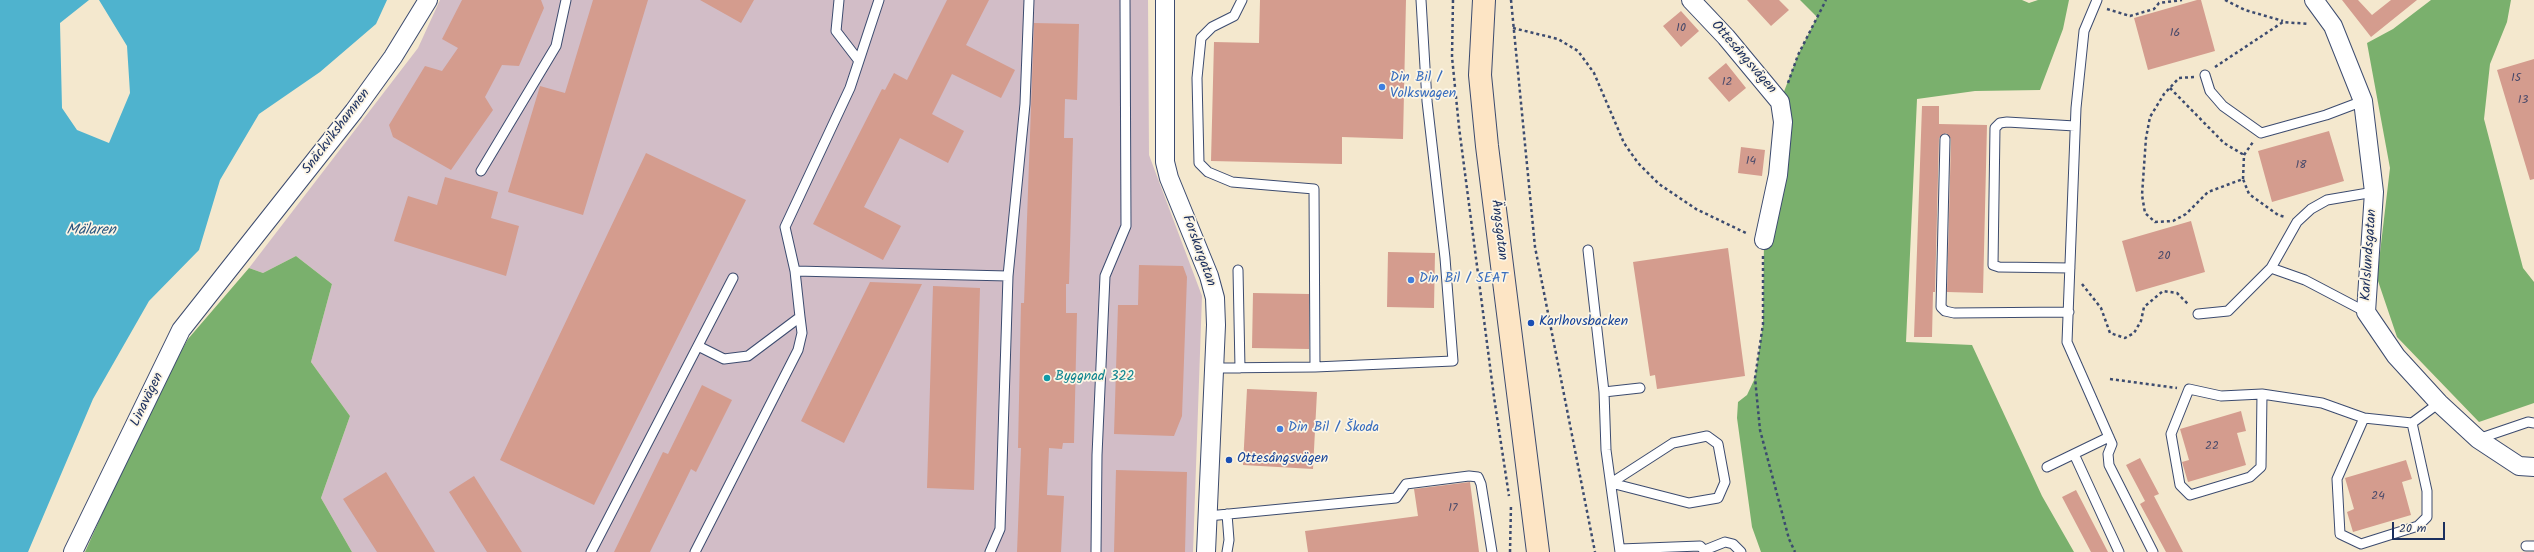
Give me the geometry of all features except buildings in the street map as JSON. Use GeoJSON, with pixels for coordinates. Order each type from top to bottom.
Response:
{"type":"FeatureCollection","features":[{"type":"Feature","properties":{"kind":"main road","name":"Ängsgatan"},"geometry":{"type":"LineString","coordinates":[[1484,0],[1480,76],[1486,139],[1538,552]]}},
{"type":"Feature","properties":{"kind":"main road","name":"Ängsgatan"},"geometry":{"type":"LineString","coordinates":[[1533,507],[1542,552]]}},
{"type":"Feature","properties":{"kind":"street","name":"Snäckvikshamnen"},"geometry":{"type":"LineString","coordinates":[[239,259],[363,99],[393,57],[428,0]]}},
{"type":"Feature","properties":{"kind":"street","name":"Forskargatan"},"geometry":{"type":"LineString","coordinates":[[1165,0],[1165,162],[1169,178],[1209,276],[1214,298],[1216,325],[1206,552]]}},
{"type":"Feature","properties":{"kind":"street","name":"Ottesångsvägen"},"geometry":{"type":"LineString","coordinates":[[1691,0],[1726,37],[1780,102],[1783,122],[1778,175],[1764,240]]}},
{"type":"Feature","properties":{"kind":"street","name":"Karlslundsgatan"},"geometry":{"type":"LineString","coordinates":[[2314,0],[2333,26],[2363,102],[2374,192],[2366,312],[2396,356],[2439,404],[2478,439],[2519,466],[2534,468]]}},
{"type":"Feature","properties":{"kind":"street","name":"Linavägen"},"geometry":{"type":"LineString","coordinates":[[73,552],[181,330],[239,259]]}},
{"type":"Feature","properties":{"kind":"lane"},"geometry":{"type":"LineString","coordinates":[[481,171],[556,46],[566,0]]}},
{"type":"Feature","properties":{"kind":"lane"},"geometry":{"type":"LineString","coordinates":[[839,0],[836,31],[859,61]]}},
{"type":"Feature","properties":{"kind":"lane"},"geometry":{"type":"LineString","coordinates":[[695,552],[798,350],[802,333],[795,271],[785,227],[850,88],[879,0]]}},
{"type":"Feature","properties":{"kind":"lane"},"geometry":{"type":"LineString","coordinates":[[990,552],[1000,529],[1008,276],[1025,104],[1029,0]]}},
{"type":"Feature","properties":{"kind":"lane"},"geometry":{"type":"LineString","coordinates":[[1096,552],[1097,454],[1105,276],[1126,226],[1125,0]]}},
{"type":"Feature","properties":{"kind":"lane"},"geometry":{"type":"LineString","coordinates":[[1242,0],[1234,16],[1212,27],[1201,38],[1197,78],[1199,163],[1208,172],[1232,182],[1314,189],[1315,367]]}},
{"type":"Feature","properties":{"kind":"lane"},"geometry":{"type":"LineString","coordinates":[[1214,368],[1315,367],[1453,361],[1445,258],[1427,101],[1421,0]]}},
{"type":"Feature","properties":{"kind":"lane"},"geometry":{"type":"LineString","coordinates":[[2096,3],[2084,31],[2076,126],[2068,348],[2112,444],[2108,454],[2109,465],[2153,552]]}},
{"type":"Feature","properties":{"kind":"lane"},"geometry":{"type":"LineString","coordinates":[[2205,75],[2210,91],[2223,106],[2260,133],[2326,116],[2363,102]]}},
{"type":"Feature","properties":{"kind":"lane"},"geometry":{"type":"LineString","coordinates":[[2070,268],[1999,267],[1993,265],[1995,128],[2000,123],[2007,122],[2076,126]]}},
{"type":"Feature","properties":{"kind":"lane"},"geometry":{"type":"LineString","coordinates":[[1945,139],[1941,308],[1945,311],[1954,313],[2069,312]]}},
{"type":"Feature","properties":{"kind":"lane"},"geometry":{"type":"LineString","coordinates":[[2198,314],[2228,311],[2271,268],[2301,218],[2327,200],[2374,192]]}},
{"type":"Feature","properties":{"kind":"lane"},"geometry":{"type":"LineString","coordinates":[[1588,250],[1604,392],[1606,450],[1620,550],[1668,550],[1700,546],[1706,551],[1725,542],[1734,544],[1741,552]]}},
{"type":"Feature","properties":{"kind":"lane"},"geometry":{"type":"LineString","coordinates":[[2271,268],[2305,280],[2366,312]]}},
{"type":"Feature","properties":{"kind":"lane"},"geometry":{"type":"LineString","coordinates":[[1238,270],[1240,368]]}},
{"type":"Feature","properties":{"kind":"lane"},"geometry":{"type":"LineString","coordinates":[[795,271],[1008,276]]}},
{"type":"Feature","properties":{"kind":"lane"},"geometry":{"type":"LineString","coordinates":[[591,552],[733,278]]}},
{"type":"Feature","properties":{"kind":"lane"},"geometry":{"type":"LineString","coordinates":[[698,346],[724,359],[748,356],[800,317]]}},
{"type":"Feature","properties":{"kind":"lane"},"geometry":{"type":"LineString","coordinates":[[1604,392],[1640,388]]}},
{"type":"Feature","properties":{"kind":"lane"},"geometry":{"type":"LineString","coordinates":[[2262,394],[2261,467],[2250,477],[2190,495],[2180,485],[2171,434],[2189,389],[2221,396],[2262,394],[2322,404],[2364,418],[2412,423],[2439,404]]}},
{"type":"Feature","properties":{"kind":"lane"},"geometry":{"type":"LineString","coordinates":[[2364,418],[2337,479],[2340,534],[2361,544],[2418,526],[2428,517],[2427,491],[2412,423]]}},
{"type":"Feature","properties":{"kind":"lane"},"geometry":{"type":"LineString","coordinates":[[2478,439],[2528,422],[2534,423]]}},
{"type":"Feature","properties":{"kind":"lane"},"geometry":{"type":"LineString","coordinates":[[1707,436],[1718,444],[1725,482],[1718,498],[1689,503],[1611,483],[1673,443],[1707,436]]}},
{"type":"Feature","properties":{"kind":"lane"},"geometry":{"type":"LineString","coordinates":[[2047,467],[2109,437]]}},
{"type":"Feature","properties":{"kind":"lane"},"geometry":{"type":"LineString","coordinates":[[2074,454],[2119,552]]}},
{"type":"Feature","properties":{"kind":"lane"},"geometry":{"type":"LineString","coordinates":[[1208,516],[1396,498],[1406,484],[1469,476],[1478,477],[1481,484],[1492,552]]}},
{"type":"Feature","properties":{"kind":"lane"},"geometry":{"type":"LineString","coordinates":[[1227,514],[1229,540],[1227,552]]}},
{"type":"Feature","properties":{"kind":"path"},"geometry":{"type":"LineString","coordinates":[[1453,0],[1452,57],[1459,127],[1494,397],[1511,506],[1510,552]]}},
{"type":"Feature","properties":{"kind":"path"},"geometry":{"type":"LineString","coordinates":[[1511,0],[1535,247],[1595,552]]}},
{"type":"Feature","properties":{"kind":"path"},"geometry":{"type":"LineString","coordinates":[[1780,102],[1798,55],[1826,0]]}},
{"type":"Feature","properties":{"kind":"path"},"geometry":{"type":"LineString","coordinates":[[2096,3],[2130,16],[2154,9],[2159,3],[2182,0]]}},
{"type":"Feature","properties":{"kind":"path"},"geometry":{"type":"LineString","coordinates":[[2225,0],[2245,10],[2283,22],[2333,26]]}},
{"type":"Feature","properties":{"kind":"path"},"geometry":{"type":"LineString","coordinates":[[2243,179],[2208,192],[2186,214],[2173,221],[2155,222],[2145,213],[2142,195],[2146,138],[2150,117],[2170,88],[2179,78],[2205,75],[2221,62],[2283,22]]}},
{"type":"Feature","properties":{"kind":"path"},"geometry":{"type":"LineString","coordinates":[[1513,28],[1558,39],[1578,52],[1594,73],[1624,143],[1638,163],[1659,184],[1696,209],[1725,224],[1764,240],[1763,324],[1755,386],[1760,430],[1787,532],[1795,552]]}},
{"type":"Feature","properties":{"kind":"path"},"geometry":{"type":"LineString","coordinates":[[2170,88],[2224,143],[2244,155]]}},
{"type":"Feature","properties":{"kind":"path"},"geometry":{"type":"LineString","coordinates":[[2260,133],[2244,155],[2243,179],[2249,194],[2278,215],[2301,218]]}},
{"type":"Feature","properties":{"kind":"path"},"geometry":{"type":"LineString","coordinates":[[2070,268],[2101,308],[2110,333],[2125,338],[2134,333],[2141,321],[2144,307],[2163,291],[2177,293],[2198,314]]}},
{"type":"Feature","properties":{"kind":"path"},"geometry":{"type":"LineString","coordinates":[[2110,379],[2189,389]]}},
{"type":"Feature","properties":{"kind":"shaded area"},"geometry":{"type":"Polygon","coordinates":[[[440,0],[1148,0],[1149,155],[1202,296],[1193,552],[352,552],[321,498],[350,416],[311,362],[332,284],[296,256],[263,273],[249,268],[418,48],[440,0]]]}},
{"type":"Feature","properties":{"kind":"green space"},"geometry":{"type":"Polygon","coordinates":[[[1800,0],[2022,0],[2029,3],[2038,0],[2069,0],[2063,29],[2040,90],[1975,91],[1917,99],[1906,342],[1972,345],[2042,496],[2074,552],[1761,552],[1752,527],[1737,418],[1738,402],[1747,395],[1755,378],[1763,324],[1764,240],[1780,102],[1798,55],[1817,17],[1800,0]]]}},
{"type":"Feature","properties":{"kind":"green space"},"geometry":{"type":"Polygon","coordinates":[[[2431,0],[2511,0],[2507,22],[2490,64],[2484,119],[2523,268],[2534,282],[2534,403],[2479,422],[2397,337],[2377,278],[2390,168],[2367,43],[2393,29],[2431,0]]]}},
{"type":"Feature","properties":{"kind":"green space"},"geometry":{"type":"Polygon","coordinates":[[[296,256],[332,284],[311,362],[350,416],[321,498],[352,552],[85,552],[154,398],[188,339],[249,268],[263,273],[296,256]]]}},
{"type":"Feature","properties":{"kind":"water","name":"Mälaren"},"geometry":{"type":"Polygon","coordinates":[[[0,0],[89,0],[60,23],[62,108],[77,130],[109,143],[130,93],[127,46],[99,0],[387,0],[376,24],[320,72],[259,114],[220,180],[199,250],[149,301],[93,399],[28,552],[0,552],[0,0]]]}},
{"type":"Feature","properties":{"kind":"place","name":"Din Bil / Volkswagen"},"geometry":{"type":"Point","coordinates":[1382,87]}},
{"type":"Feature","properties":{"kind":"place","name":"Din Bil / SEAT"},"geometry":{"type":"Point","coordinates":[1411,280]}},
{"type":"Feature","properties":{"kind":"place","name":"Karlhovsbacken"},"geometry":{"type":"Point","coordinates":[1531,323]}},
{"type":"Feature","properties":{"kind":"place","name":"Byggnad 322"},"geometry":{"type":"Point","coordinates":[1047,378]}},
{"type":"Feature","properties":{"kind":"place","name":"Din Bil / Škoda"},"geometry":{"type":"Point","coordinates":[1280,429]}},
{"type":"Feature","properties":{"kind":"place","name":"Ottesångsvägen"},"geometry":{"type":"Point","coordinates":[1229,460]}}]}
